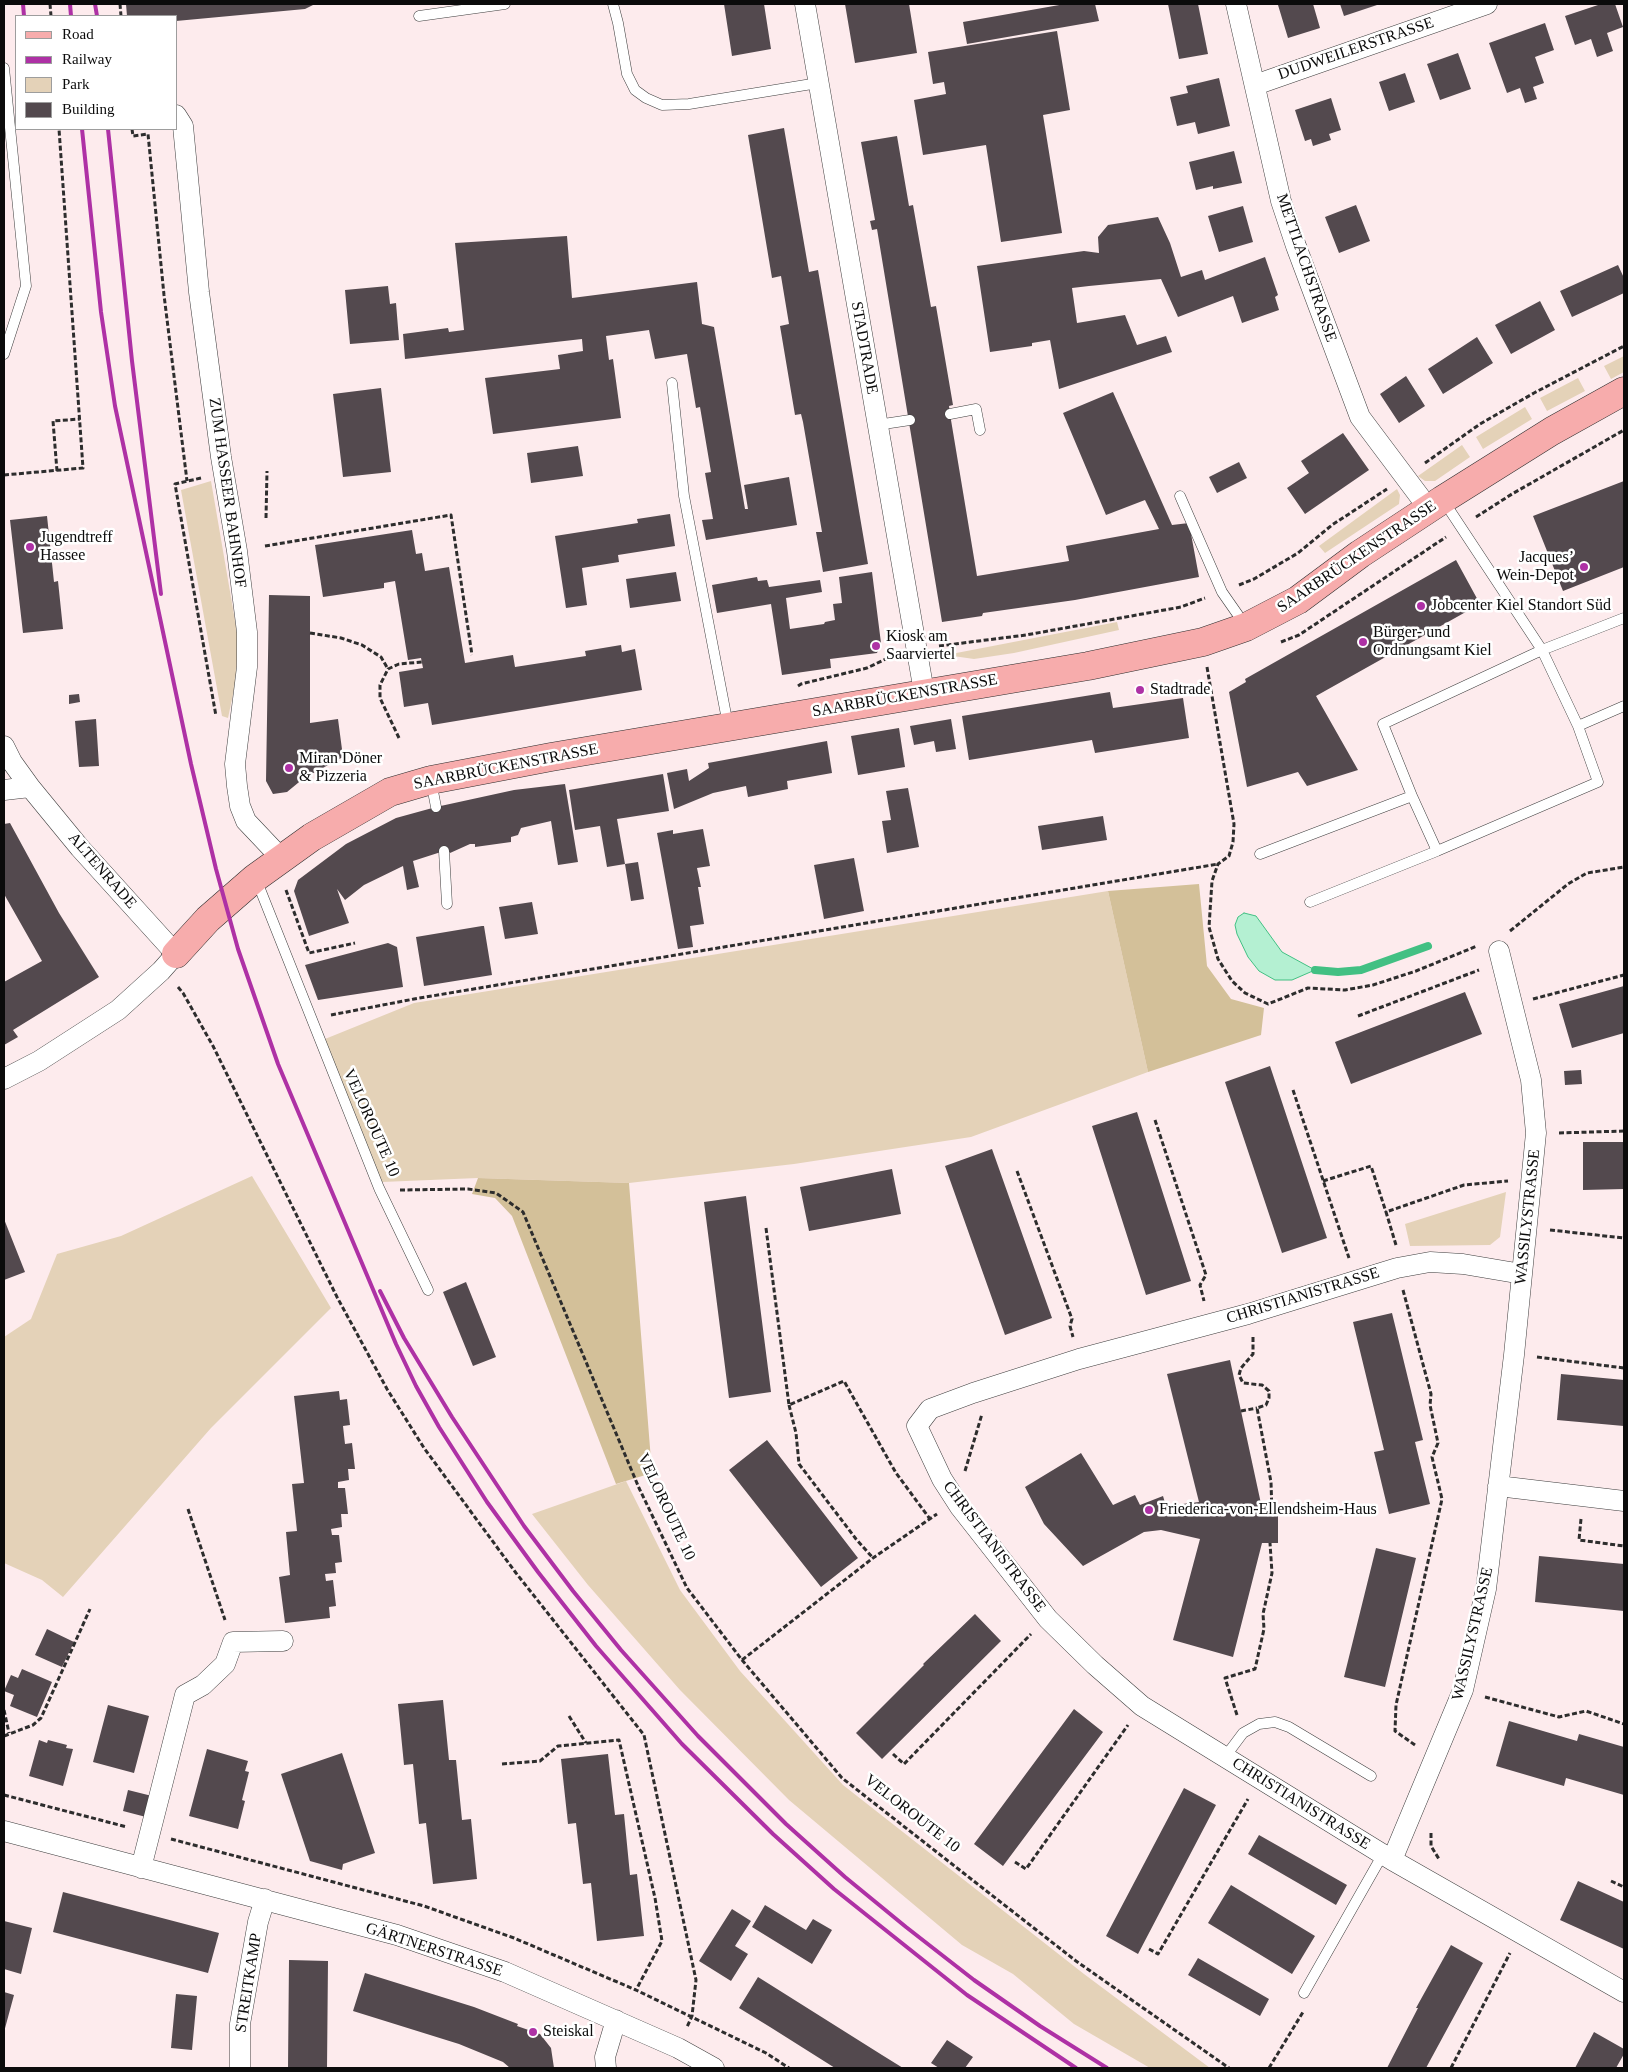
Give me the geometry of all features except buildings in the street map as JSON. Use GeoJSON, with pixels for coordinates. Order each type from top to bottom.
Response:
{"type":"FeatureCollection","features":[{"type":"Feature","properties":{"kind":"street","name":"STADTRADE"},"geometry":{"type":"LineString","coordinates":[[806,4],[818,83],[924,692]]}},
{"type":"Feature","properties":{"kind":"street","name":"METTLACHSTRASSE"},"geometry":{"type":"LineString","coordinates":[[1236,4],[1281,201],[1360,417],[1405,477],[1436,504]]}},
{"type":"Feature","properties":{"kind":"street","name":"DUDWEILERSTRASSE"},"geometry":{"type":"LineString","coordinates":[[1255,85],[1486,4]]}},
{"type":"Feature","properties":{"kind":"street","name":"ZUM HASSEER BAHNHOF"},"geometry":{"type":"LineString","coordinates":[[178,118],[183,126],[209,369],[247,632],[247,667],[235,764],[240,806],[246,821],[282,872]]}},
{"type":"Feature","properties":{"kind":"street","name":"SAARBRÜCKENSTRASSE"},"geometry":{"type":"LineString","coordinates":[[169,963],[208,919],[255,878],[282,872],[312,837],[390,792],[431,780],[728,726],[1088,666],[1202,642],[1246,627],[1298,600],[1360,554],[1436,504],[1552,431],[1624,391]]}},
{"type":"Feature","properties":{"kind":"street","name":"ALTENRADE"},"geometry":{"type":"LineString","coordinates":[[4,746],[12,762],[30,787],[169,963]]}},
{"type":"Feature","properties":{"kind":"street"},"geometry":{"type":"LineString","coordinates":[[4,790],[30,787]]}},
{"type":"Feature","properties":{"kind":"street","name":"WASSILYSTRASSE"},"geometry":{"type":"LineString","coordinates":[[1388,1857],[1436,1759],[1463,1690],[1486,1589],[1514,1355],[1536,1133],[1531,1080],[1502,949]]}},
{"type":"Feature","properties":{"kind":"street"},"geometry":{"type":"LineString","coordinates":[[4,1079],[39,1061],[118,1010],[169,963]]}},
{"type":"Feature","properties":{"kind":"street","name":"CHRISTIANISTRASSE"},"geometry":{"type":"LineString","coordinates":[[1522,1274],[1463,1264],[1430,1262],[1400,1267],[1248,1314],[1079,1359],[973,1393],[930,1409],[917,1426],[942,1479],[955,1500],[1048,1619],[1142,1706],[1388,1857],[1624,1992]]}},
{"type":"Feature","properties":{"kind":"street"},"geometry":{"type":"LineString","coordinates":[[1498,1486],[1624,1501]]}},
{"type":"Feature","properties":{"kind":"street"},"geometry":{"type":"LineString","coordinates":[[141,1868],[186,1695],[203,1685],[225,1664],[233,1642],[283,1641]]}},
{"type":"Feature","properties":{"kind":"street","name":"GÄRTNERSTRASSE"},"geometry":{"type":"LineString","coordinates":[[4,1831],[397,1935],[505,1972],[678,2048],[714,2068]]}},
{"type":"Feature","properties":{"kind":"street","name":"STREITKAMP"},"geometry":{"type":"LineString","coordinates":[[240,2068],[240,2024],[256,1932],[265,1899]]}},
{"type":"Feature","properties":{"kind":"street"},"geometry":{"type":"LineString","coordinates":[[606,2068],[604,2057],[616,2020]]}},
{"type":"Feature","properties":{"kind":"lane"},"geometry":{"type":"LineString","coordinates":[[419,16],[505,4]]}},
{"type":"Feature","properties":{"kind":"lane"},"geometry":{"type":"LineString","coordinates":[[613,4],[627,74],[635,90],[646,98],[662,104],[689,104],[818,83]]}},
{"type":"Feature","properties":{"kind":"lane"},"geometry":{"type":"LineString","coordinates":[[4,68],[26,286],[4,354]]}},
{"type":"Feature","properties":{"kind":"lane"},"geometry":{"type":"LineString","coordinates":[[672,383],[684,496],[728,726]]}},
{"type":"Feature","properties":{"kind":"lane"},"geometry":{"type":"LineString","coordinates":[[950,414],[976,410],[980,430]]}},
{"type":"Feature","properties":{"kind":"lane"},"geometry":{"type":"LineString","coordinates":[[877,425],[910,420]]}},
{"type":"Feature","properties":{"kind":"lane"},"geometry":{"type":"LineString","coordinates":[[1180,496],[1222,592],[1246,627]]}},
{"type":"Feature","properties":{"kind":"lane"},"geometry":{"type":"LineString","coordinates":[[1310,902],[1437,851],[1598,782],[1578,726],[1542,650],[1436,504]]}},
{"type":"Feature","properties":{"kind":"lane"},"geometry":{"type":"LineString","coordinates":[[1437,851],[1383,724],[1542,650],[1624,618]]}},
{"type":"Feature","properties":{"kind":"lane"},"geometry":{"type":"LineString","coordinates":[[1578,726],[1624,706]]}},
{"type":"Feature","properties":{"kind":"lane"},"geometry":{"type":"LineString","coordinates":[[431,780],[436,807]]}},
{"type":"Feature","properties":{"kind":"lane"},"geometry":{"type":"LineString","coordinates":[[1260,854],[1412,796]]}},
{"type":"Feature","properties":{"kind":"lane"},"geometry":{"type":"LineString","coordinates":[[444,850],[447,904]]}},
{"type":"Feature","properties":{"kind":"lane","name":"VELOROUTE 10"},"geometry":{"type":"LineString","coordinates":[[255,878],[379,1188]]}},
{"type":"Feature","properties":{"kind":"lane"},"geometry":{"type":"LineString","coordinates":[[379,1188],[428,1290]]}},
{"type":"Feature","properties":{"kind":"lane"},"geometry":{"type":"LineString","coordinates":[[1225,1756],[1243,1733],[1259,1724],[1275,1722],[1289,1727],[1371,1776]]}},
{"type":"Feature","properties":{"kind":"lane"},"geometry":{"type":"LineString","coordinates":[[1304,1993],[1388,1857]]}},
{"type":"Feature","properties":{"kind":"path"},"geometry":{"type":"LineString","coordinates":[[4,475],[83,468],[59,130]]}},
{"type":"Feature","properties":{"kind":"path"},"geometry":{"type":"LineString","coordinates":[[132,130],[133,136],[148,134],[164,295],[187,481],[174,484],[219,729],[238,738]]}},
{"type":"Feature","properties":{"kind":"path"},"geometry":{"type":"LineString","coordinates":[[801,684],[867,668],[897,654],[944,645],[1026,635],[1182,607],[1254,579],[1298,553],[1332,525],[1405,477],[1480,424],[1534,393],[1624,346]]}},
{"type":"Feature","properties":{"kind":"path"},"geometry":{"type":"LineString","coordinates":[[57,471],[54,421],[80,419]]}},
{"type":"Feature","properties":{"kind":"path"},"geometry":{"type":"LineString","coordinates":[[266,518],[268,472]]}},
{"type":"Feature","properties":{"kind":"path"},"geometry":{"type":"LineString","coordinates":[[265,546],[452,515],[472,655]]}},
{"type":"Feature","properties":{"kind":"path"},"geometry":{"type":"LineString","coordinates":[[310,633],[341,638],[362,645],[381,657],[388,669]]}},
{"type":"Feature","properties":{"kind":"path"},"geometry":{"type":"LineString","coordinates":[[313,1019],[414,999],[1218,864],[1229,856],[1233,842],[1234,824],[1202,642]]}},
{"type":"Feature","properties":{"kind":"path"},"geometry":{"type":"LineString","coordinates":[[399,738],[380,698],[380,685],[388,669],[399,664],[422,662]]}},
{"type":"Feature","properties":{"kind":"path"},"geometry":{"type":"LineString","coordinates":[[1218,864],[1212,881],[1209,927],[1218,959],[1232,981],[1245,993],[1268,1004],[1308,988],[1344,990],[1373,984],[1416,971],[1478,946]]}},
{"type":"Feature","properties":{"kind":"path"},"geometry":{"type":"LineString","coordinates":[[1358,1016],[1502,949],[1518,925],[1568,884],[1587,873],[1624,867]]}},
{"type":"Feature","properties":{"kind":"path"},"geometry":{"type":"LineString","coordinates":[[282,872],[309,954],[355,943]]}},
{"type":"Feature","properties":{"kind":"path"},"geometry":{"type":"LineString","coordinates":[[169,963],[337,1297],[387,1389],[424,1448],[516,1573],[644,1736],[696,1980],[692,2016],[678,2048]]}},
{"type":"Feature","properties":{"kind":"path"},"geometry":{"type":"LineString","coordinates":[[1533,999],[1624,976]]}},
{"type":"Feature","properties":{"kind":"path"},"geometry":{"type":"LineString","coordinates":[[1293,1090],[1356,1280]]}},
{"type":"Feature","properties":{"kind":"path"},"geometry":{"type":"LineString","coordinates":[[1155,1120],[1206,1275],[1200,1285],[1210,1324]]}},
{"type":"Feature","properties":{"kind":"path"},"geometry":{"type":"LineString","coordinates":[[1553,1133],[1624,1132]]}},
{"type":"Feature","properties":{"kind":"path"},"geometry":{"type":"LineString","coordinates":[[1323,1182],[1371,1166],[1386,1212],[1431,1394],[1430,1405],[1438,1443],[1432,1457],[1442,1499],[1396,1705],[1395,1731],[1436,1759]]}},
{"type":"Feature","properties":{"kind":"path"},"geometry":{"type":"LineString","coordinates":[[1017,1171],[1072,1319],[1070,1326],[1079,1359]]}},
{"type":"Feature","properties":{"kind":"path"},"geometry":{"type":"LineString","coordinates":[[1386,1212],[1464,1185],[1532,1179]]}},
{"type":"Feature","properties":{"kind":"path","name":"VELOROUTE 10"},"geometry":{"type":"LineString","coordinates":[[379,1188],[396,1190],[468,1189],[496,1193],[523,1212],[639,1488],[687,1588],[742,1660],[842,1778],[1076,1961],[1230,2068]]}},
{"type":"Feature","properties":{"kind":"path"},"geometry":{"type":"LineString","coordinates":[[766,1228],[789,1404],[796,1433],[799,1464],[856,1539],[873,1558]]}},
{"type":"Feature","properties":{"kind":"path"},"geometry":{"type":"LineString","coordinates":[[1544,1230],[1624,1238]]}},
{"type":"Feature","properties":{"kind":"path"},"geometry":{"type":"LineString","coordinates":[[1241,1411],[1266,1405],[1269,1398],[1269,1391],[1262,1386],[1243,1383],[1239,1375],[1241,1368],[1253,1354],[1254,1339],[1248,1314]]}},
{"type":"Feature","properties":{"kind":"path"},"geometry":{"type":"LineString","coordinates":[[1514,1355],[1624,1368]]}},
{"type":"Feature","properties":{"kind":"path"},"geometry":{"type":"LineString","coordinates":[[789,1404],[844,1381],[896,1473],[930,1519]]}},
{"type":"Feature","properties":{"kind":"path"},"geometry":{"type":"LineString","coordinates":[[742,1660],[873,1558],[955,1500],[983,1412],[973,1393]]}},
{"type":"Feature","properties":{"kind":"path"},"geometry":{"type":"LineString","coordinates":[[1257,1408],[1271,1482],[1272,1513]]}},
{"type":"Feature","properties":{"kind":"path"},"geometry":{"type":"LineString","coordinates":[[1583,1496],[1579,1540],[1624,1546]]}},
{"type":"Feature","properties":{"kind":"path"},"geometry":{"type":"LineString","coordinates":[[188,1509],[233,1642]]}},
{"type":"Feature","properties":{"kind":"path"},"geometry":{"type":"LineString","coordinates":[[1243,1733],[1225,1678],[1255,1669],[1264,1630],[1263,1614],[1272,1573],[1270,1544]]}},
{"type":"Feature","properties":{"kind":"path"},"geometry":{"type":"LineString","coordinates":[[4,1736],[33,1725],[41,1718],[90,1610]]}},
{"type":"Feature","properties":{"kind":"path"},"geometry":{"type":"LineString","coordinates":[[893,1754],[904,1764],[1048,1619]]}},
{"type":"Feature","properties":{"kind":"path"},"geometry":{"type":"LineString","coordinates":[[1463,1690],[1559,1717],[1586,1711],[1624,1724]]}},
{"type":"Feature","properties":{"kind":"path"},"geometry":{"type":"LineString","coordinates":[[1015,1862],[1026,1869],[1142,1706]]}},
{"type":"Feature","properties":{"kind":"path"},"geometry":{"type":"LineString","coordinates":[[4,1710],[9,1733]]}},
{"type":"Feature","properties":{"kind":"path"},"geometry":{"type":"LineString","coordinates":[[569,1716],[586,1743]]}},
{"type":"Feature","properties":{"kind":"path"},"geometry":{"type":"LineString","coordinates":[[502,1764],[540,1761],[558,1746],[619,1740],[655,1898],[662,1941],[636,1990]]}},
{"type":"Feature","properties":{"kind":"path"},"geometry":{"type":"LineString","coordinates":[[1149,1949],[1158,1954],[1260,1779]]}},
{"type":"Feature","properties":{"kind":"path"},"geometry":{"type":"LineString","coordinates":[[1611,1881],[1624,1887]]}},
{"type":"Feature","properties":{"kind":"path"},"geometry":{"type":"LineString","coordinates":[[1451,2068],[1521,1932]]}},
{"type":"Feature","properties":{"kind":"path"},"geometry":{"type":"LineString","coordinates":[[1269,2068],[1305,2009]]}},
{"type":"Feature","properties":{"kind":"green space"},"geometry":{"type":"Polygon","coordinates":[[[1624,356],[1624,372],[1611,379],[1604,366],[1624,356]]]}},
{"type":"Feature","properties":{"kind":"green space"},"geometry":{"type":"Polygon","coordinates":[[[1578,378],[1585,391],[1547,411],[1540,398],[1578,378]]]}},
{"type":"Feature","properties":{"kind":"green space"},"geometry":{"type":"Polygon","coordinates":[[[1525,407],[1532,419],[1483,449],[1476,437],[1525,407]]]}},
{"type":"Feature","properties":{"kind":"green space"},"geometry":{"type":"Polygon","coordinates":[[[1462,445],[1470,457],[1435,481],[1425,481],[1418,476],[1462,445]]]}},
{"type":"Feature","properties":{"kind":"green space"},"geometry":{"type":"Polygon","coordinates":[[[211,481],[238,638],[236,680],[228,718],[222,716],[181,490],[211,481]]]}},
{"type":"Feature","properties":{"kind":"green space"},"geometry":{"type":"Polygon","coordinates":[[[1397,489],[1400,495],[1399,504],[1325,553],[1319,546],[1397,489]]]}},
{"type":"Feature","properties":{"kind":"green space"},"geometry":{"type":"Polygon","coordinates":[[[1117,622],[1119,630],[1014,653],[974,659],[946,655],[1117,622]]]}},
{"type":"Feature","properties":{"kind":"green space"},"geometry":{"type":"Polygon","coordinates":[[[1108,891],[1148,1072],[971,1137],[794,1164],[629,1183],[478,1178],[382,1182],[325,1039],[414,1003],[1108,891]]]}},
{"type":"Feature","properties":{"kind":"green space"},"geometry":{"type":"Polygon","coordinates":[[[252,1176],[331,1308],[211,1428],[63,1597],[42,1580],[4,1563],[4,1337],[31,1319],[57,1254],[121,1236],[252,1176]]]}},
{"type":"Feature","properties":{"kind":"green space"},"geometry":{"type":"Polygon","coordinates":[[[1506,1192],[1500,1237],[1490,1245],[1410,1246],[1405,1224],[1506,1192]]]}},
{"type":"Feature","properties":{"kind":"green space"},"geometry":{"type":"Polygon","coordinates":[[[626,1481],[680,1590],[740,1671],[843,1785],[1084,1974],[1210,2068],[1150,2068],[1074,2024],[1013,1974],[962,1945],[789,1800],[680,1690],[588,1585],[532,1514],[626,1481]]]}},
{"type":"Feature","properties":{"kind":"shaded area"},"geometry":{"type":"Polygon","coordinates":[[[1199,884],[1207,966],[1231,999],[1264,1008],[1261,1035],[1148,1072],[1108,891],[1199,884]]]}},
{"type":"Feature","properties":{"kind":"shaded area"},"geometry":{"type":"Polygon","coordinates":[[[1244,913],[1256,916],[1282,952],[1315,970],[1292,980],[1275,980],[1259,971],[1248,957],[1237,934],[1235,925],[1238,917],[1244,913]]]}},
{"type":"Feature","properties":{"kind":"shaded area"},"geometry":{"type":"Polygon","coordinates":[[[478,1178],[629,1183],[652,1473],[616,1484],[512,1216],[495,1198],[472,1194],[478,1178]]]}},
{"type":"Feature","properties":{"kind":"waterway"},"geometry":{"type":"LineString","coordinates":[[1315,970],[1338,972],[1361,970],[1428,946]]}},
{"type":"Feature","properties":{"kind":"railway"},"geometry":{"type":"LineString","coordinates":[[23,4],[24,15]]}},
{"type":"Feature","properties":{"kind":"railway"},"geometry":{"type":"LineString","coordinates":[[70,4],[71,15]]}},
{"type":"Feature","properties":{"kind":"railway"},"geometry":{"type":"LineString","coordinates":[[95,4],[97,15]]}},
{"type":"Feature","properties":{"kind":"railway"},"geometry":{"type":"LineString","coordinates":[[82,130],[101,312],[115,406],[191,764],[216,869],[238,949],[278,1064],[396,1344],[416,1386],[439,1427],[487,1502],[538,1572],[596,1646],[682,1744],[773,1834],[834,1889],[967,1995],[1076,2068]]}},
{"type":"Feature","properties":{"kind":"railway"},"geometry":{"type":"LineString","coordinates":[[108,130],[132,361],[161,594]]}},
{"type":"Feature","properties":{"kind":"railway"},"geometry":{"type":"LineString","coordinates":[[380,1291],[404,1338],[452,1417],[524,1526],[621,1650],[698,1736],[786,1824],[845,1877],[906,1927],[974,1980],[1040,2026],[1107,2068]]}},
{"type":"Feature","properties":{"kind":"place","name":"Jugendtreff Hassee"},"geometry":{"type":"Point","coordinates":[30,547]}},
{"type":"Feature","properties":{"kind":"place","name":"Jacques’ Wein-Depot"},"geometry":{"type":"Point","coordinates":[1584,567]}},
{"type":"Feature","properties":{"kind":"place","name":"Jobcenter Kiel Standort Süd"},"geometry":{"type":"Point","coordinates":[1421,606]}},
{"type":"Feature","properties":{"kind":"place","name":"Bürger- und Ordnungsamt Kiel"},"geometry":{"type":"Point","coordinates":[1363,642]}},
{"type":"Feature","properties":{"kind":"place","name":"Kiosk am Saarviertel"},"geometry":{"type":"Point","coordinates":[876,646]}},
{"type":"Feature","properties":{"kind":"place","name":"Stadtrade"},"geometry":{"type":"Point","coordinates":[1140,690]}},
{"type":"Feature","properties":{"kind":"place","name":"Miran Döner & Pizzeria"},"geometry":{"type":"Point","coordinates":[289,768]}},
{"type":"Feature","properties":{"kind":"place","name":"Friederica-von-Ellendsheim-Haus"},"geometry":{"type":"Point","coordinates":[1149,1510]}},
{"type":"Feature","properties":{"kind":"place","name":"Steiskal"},"geometry":{"type":"Point","coordinates":[533,2032]}}]}
